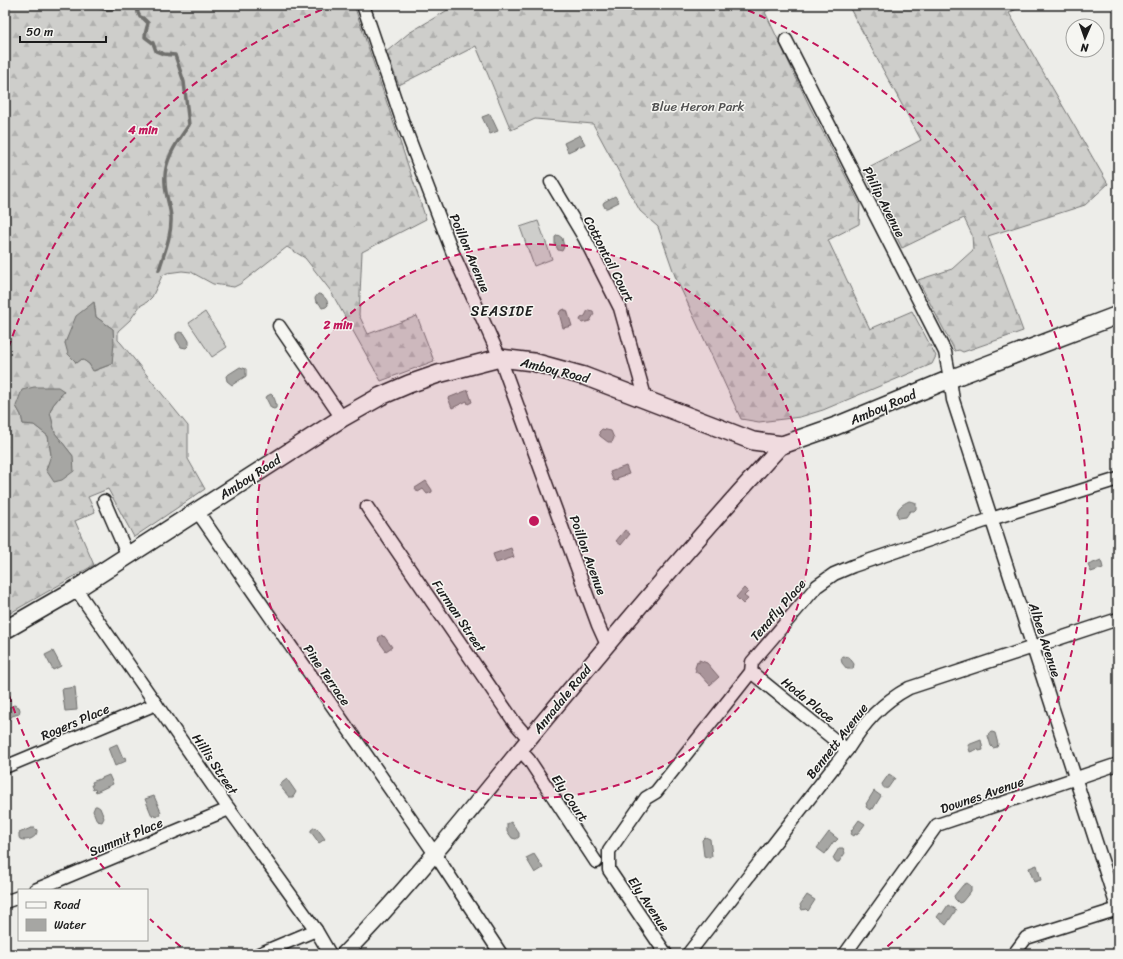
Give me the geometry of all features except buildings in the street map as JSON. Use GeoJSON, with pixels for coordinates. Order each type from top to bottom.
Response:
{"type":"FeatureCollection","features":[{"type":"Feature","properties":{"kind":"main road","name":"Amboy Road"},"geometry":{"type":"LineString","coordinates":[[5,630],[76,589],[342,418],[381,396],[438,374],[500,358],[533,362],[566,370],[754,441],[782,445],[836,426],[950,379],[1118,316]]}},
{"type":"Feature","properties":{"kind":"street","name":"Poillon Avenue"},"geometry":{"type":"LineString","coordinates":[[363,5],[419,166],[452,251],[500,358],[598,625],[607,644]]}},
{"type":"Feature","properties":{"kind":"street","name":"Philip Avenue"},"geometry":{"type":"LineString","coordinates":[[786,40],[944,352],[950,379]]}},
{"type":"Feature","properties":{"kind":"street","name":"Cottontail Court"},"geometry":{"type":"LineString","coordinates":[[551,182],[585,239],[620,308],[646,400]]}},
{"type":"Feature","properties":{"kind":"street"},"geometry":{"type":"LineString","coordinates":[[280,326],[342,418]]}},
{"type":"Feature","properties":{"kind":"street","name":"Albee Avenue"},"geometry":{"type":"LineString","coordinates":[[950,379],[952,400],[1074,778],[1118,909]]}},
{"type":"Feature","properties":{"kind":"street","name":"Annadale Road"},"geometry":{"type":"LineString","coordinates":[[344,954],[377,921],[435,854],[607,644],[782,445]]}},
{"type":"Feature","properties":{"kind":"street","name":"Tenafly Place"},"geometry":{"type":"LineString","coordinates":[[609,870],[609,851],[646,798],[656,792],[750,672],[752,662],[788,618],[817,586],[834,574],[853,566],[991,519],[1118,479]]}},
{"type":"Feature","properties":{"kind":"street"},"geometry":{"type":"LineString","coordinates":[[104,500],[128,556]]}},
{"type":"Feature","properties":{"kind":"street","name":"Furman Street"},"geometry":{"type":"LineString","coordinates":[[367,507],[515,723],[525,744]]}},
{"type":"Feature","properties":{"kind":"street","name":"Pine Terrace"},"geometry":{"type":"LineString","coordinates":[[197,511],[435,854],[501,954]]}},
{"type":"Feature","properties":{"kind":"street","name":"Hillis Street"},"geometry":{"type":"LineString","coordinates":[[76,589],[229,809],[316,930],[330,954]]}},
{"type":"Feature","properties":{"kind":"street","name":"Bennett Avenue"},"geometry":{"type":"LineString","coordinates":[[688,954],[848,750],[859,731],[870,717],[886,703],[909,688],[1118,620]]}},
{"type":"Feature","properties":{"kind":"street","name":"Hoda Place"},"geometry":{"type":"LineString","coordinates":[[750,672],[848,750]]}},
{"type":"Feature","properties":{"kind":"street","name":"Rogers Place"},"geometry":{"type":"LineString","coordinates":[[5,767],[156,704]]}},
{"type":"Feature","properties":{"kind":"street","name":"Ely Court"},"geometry":{"type":"LineString","coordinates":[[525,744],[529,760],[596,862]]}},
{"type":"Feature","properties":{"kind":"street","name":"Downes Avenue"},"geometry":{"type":"LineString","coordinates":[[845,954],[937,825],[1118,764]]}},
{"type":"Feature","properties":{"kind":"street","name":"Summit Place"},"geometry":{"type":"LineString","coordinates":[[37,889],[229,809]]}},
{"type":"Feature","properties":{"kind":"street","name":"Ely Avenue"},"geometry":{"type":"LineString","coordinates":[[609,870],[666,954]]}},
{"type":"Feature","properties":{"kind":"street"},"geometry":{"type":"LineString","coordinates":[[5,902],[18,896]]}},
{"type":"Feature","properties":{"kind":"street"},"geometry":{"type":"LineString","coordinates":[[1014,954],[1026,938],[1118,909]]}},
{"type":"Feature","properties":{"kind":"street"},"geometry":{"type":"LineString","coordinates":[[259,954],[316,930]]}},
{"type":"Feature","properties":{"kind":"green space"},"geometry":{"type":"Polygon","coordinates":[[[5,5],[354,5],[426,219],[362,252],[359,315],[368,334],[417,316],[434,361],[381,381],[330,290],[305,258],[287,247],[240,284],[234,287],[213,284],[191,272],[182,271],[167,273],[162,276],[152,297],[140,306],[130,320],[118,331],[118,340],[188,426],[188,459],[205,489],[134,537],[108,489],[88,497],[95,512],[75,521],[94,565],[5,616],[5,5]],[[94,302],[69,335],[65,343],[76,363],[82,359],[89,364],[94,371],[112,364],[113,329],[96,317],[94,302]],[[64,392],[16,406],[21,415],[23,424],[34,425],[48,436],[51,455],[73,456],[55,433],[50,412],[53,405],[64,392]]]}},
{"type":"Feature","properties":{"kind":"green space","name":"Blue Heron Park"},"geometry":{"type":"Polygon","coordinates":[[[456,5],[778,5],[765,12],[809,105],[860,204],[859,224],[828,240],[870,329],[912,311],[936,356],[932,364],[823,410],[800,417],[759,422],[741,419],[675,276],[658,227],[640,211],[593,124],[535,119],[511,130],[476,46],[399,85],[386,52],[409,33],[456,5]]]}},
{"type":"Feature","properties":{"kind":"green space"},"geometry":{"type":"Polygon","coordinates":[[[848,5],[1024,5],[1009,13],[1108,184],[1085,205],[988,236],[1023,331],[963,352],[959,350],[955,351],[918,280],[952,269],[973,250],[972,235],[964,218],[902,248],[863,170],[921,140],[848,5]]]}},
{"type":"Feature","properties":{"kind":"green space"},"geometry":{"type":"Polygon","coordinates":[[[538,221],[552,259],[534,266],[520,227],[538,221]]]}},
{"type":"Feature","properties":{"kind":"green space"},"geometry":{"type":"Polygon","coordinates":[[[205,312],[227,347],[212,357],[189,323],[205,312]]]}},
{"type":"Feature","properties":{"kind":"water"},"geometry":{"type":"Polygon","coordinates":[[[490,114],[498,131],[490,134],[482,117],[490,114]]]}},
{"type":"Feature","properties":{"kind":"water"},"geometry":{"type":"Polygon","coordinates":[[[580,135],[585,144],[568,152],[564,143],[580,135]]]}},
{"type":"Feature","properties":{"kind":"water"},"geometry":{"type":"Polygon","coordinates":[[[615,196],[619,202],[605,208],[603,204],[604,202],[615,196]]]}},
{"type":"Feature","properties":{"kind":"water"},"geometry":{"type":"Polygon","coordinates":[[[558,235],[562,238],[564,247],[562,251],[558,250],[555,244],[555,237],[558,235]]]}},
{"type":"Feature","properties":{"kind":"water"},"geometry":{"type":"Polygon","coordinates":[[[318,294],[322,295],[326,299],[328,305],[326,307],[322,308],[319,303],[316,302],[315,298],[318,294]]]}},
{"type":"Feature","properties":{"kind":"water"},"geometry":{"type":"Polygon","coordinates":[[[94,302],[96,317],[113,329],[114,343],[112,364],[93,371],[89,364],[82,359],[77,363],[68,354],[65,343],[76,316],[94,302]]]}},
{"type":"Feature","properties":{"kind":"water"},"geometry":{"type":"Polygon","coordinates":[[[565,309],[565,311],[567,310],[572,326],[563,328],[559,313],[565,309]]]}},
{"type":"Feature","properties":{"kind":"water"},"geometry":{"type":"Polygon","coordinates":[[[588,310],[593,311],[594,314],[590,321],[582,323],[580,320],[585,316],[588,310]]]}},
{"type":"Feature","properties":{"kind":"water"},"geometry":{"type":"Polygon","coordinates":[[[179,332],[184,333],[189,341],[189,345],[186,348],[181,347],[176,339],[176,334],[179,332]]]}},
{"type":"Feature","properties":{"kind":"water"},"geometry":{"type":"Polygon","coordinates":[[[240,367],[246,369],[246,376],[232,385],[227,381],[226,376],[240,367]]]}},
{"type":"Feature","properties":{"kind":"water"},"geometry":{"type":"Polygon","coordinates":[[[34,387],[58,387],[64,391],[53,405],[50,412],[55,433],[73,456],[74,471],[62,480],[54,482],[46,470],[51,455],[48,436],[34,425],[23,424],[21,415],[16,406],[22,390],[34,387]]]}},
{"type":"Feature","properties":{"kind":"water"},"geometry":{"type":"Polygon","coordinates":[[[468,390],[472,402],[468,404],[467,401],[452,408],[448,398],[468,390]]]}},
{"type":"Feature","properties":{"kind":"water"},"geometry":{"type":"Polygon","coordinates":[[[271,394],[276,404],[276,408],[274,409],[271,408],[266,398],[271,394]]]}},
{"type":"Feature","properties":{"kind":"water"},"geometry":{"type":"Polygon","coordinates":[[[602,429],[611,431],[614,438],[612,442],[608,442],[600,436],[599,432],[602,429]]]}},
{"type":"Feature","properties":{"kind":"water"},"geometry":{"type":"Polygon","coordinates":[[[626,466],[629,474],[617,478],[618,480],[613,480],[610,472],[626,466]]]}},
{"type":"Feature","properties":{"kind":"water"},"geometry":{"type":"Polygon","coordinates":[[[426,481],[432,492],[427,494],[423,489],[418,492],[415,488],[426,481]]]}},
{"type":"Feature","properties":{"kind":"water"},"geometry":{"type":"Polygon","coordinates":[[[909,501],[916,503],[916,509],[914,511],[910,511],[906,517],[899,518],[897,512],[899,508],[909,501]]]}},
{"type":"Feature","properties":{"kind":"water"},"geometry":{"type":"Polygon","coordinates":[[[625,530],[630,534],[621,545],[616,541],[625,530]]]}},
{"type":"Feature","properties":{"kind":"water"},"geometry":{"type":"Polygon","coordinates":[[[511,548],[514,557],[496,563],[493,554],[511,548]]]}},
{"type":"Feature","properties":{"kind":"water"},"geometry":{"type":"Polygon","coordinates":[[[1101,560],[1103,568],[1091,572],[1088,565],[1101,560]]]}},
{"type":"Feature","properties":{"kind":"water"},"geometry":{"type":"Polygon","coordinates":[[[744,588],[748,592],[744,596],[748,599],[743,604],[736,597],[744,588]]]}},
{"type":"Feature","properties":{"kind":"water"},"geometry":{"type":"Polygon","coordinates":[[[382,635],[392,647],[386,651],[378,640],[378,638],[382,635]]]}},
{"type":"Feature","properties":{"kind":"water"},"geometry":{"type":"Polygon","coordinates":[[[53,651],[61,666],[53,670],[45,655],[53,651]]]}},
{"type":"Feature","properties":{"kind":"water"},"geometry":{"type":"Polygon","coordinates":[[[843,656],[849,657],[854,664],[853,669],[847,669],[842,663],[841,659],[843,656]]]}},
{"type":"Feature","properties":{"kind":"water"},"geometry":{"type":"Polygon","coordinates":[[[699,660],[707,663],[719,677],[710,685],[700,674],[695,672],[697,662],[699,663],[699,660]]]}},
{"type":"Feature","properties":{"kind":"water"},"geometry":{"type":"Polygon","coordinates":[[[75,687],[77,710],[65,711],[62,689],[75,687]]]}},
{"type":"Feature","properties":{"kind":"water"},"geometry":{"type":"Polygon","coordinates":[[[14,705],[19,707],[19,714],[5,720],[5,709],[14,705]]]}},
{"type":"Feature","properties":{"kind":"water"},"geometry":{"type":"Polygon","coordinates":[[[989,733],[995,733],[998,744],[997,747],[993,748],[988,736],[989,733]]]}},
{"type":"Feature","properties":{"kind":"water"},"geometry":{"type":"Polygon","coordinates":[[[981,740],[983,750],[979,751],[978,749],[970,752],[968,745],[981,740]]]}},
{"type":"Feature","properties":{"kind":"water"},"geometry":{"type":"Polygon","coordinates":[[[117,744],[123,758],[125,757],[126,761],[115,766],[108,748],[117,744]]]}},
{"type":"Feature","properties":{"kind":"water"},"geometry":{"type":"Polygon","coordinates":[[[889,774],[895,778],[888,788],[885,788],[882,784],[889,774]]]}},
{"type":"Feature","properties":{"kind":"water"},"geometry":{"type":"Polygon","coordinates":[[[109,775],[113,784],[96,792],[95,789],[93,790],[91,785],[93,785],[92,782],[109,775]]]}},
{"type":"Feature","properties":{"kind":"water"},"geometry":{"type":"Polygon","coordinates":[[[287,779],[296,792],[293,797],[289,797],[279,785],[287,779]]]}},
{"type":"Feature","properties":{"kind":"water"},"geometry":{"type":"Polygon","coordinates":[[[874,791],[881,796],[873,809],[871,808],[870,810],[866,807],[866,804],[874,791]]]}},
{"type":"Feature","properties":{"kind":"water"},"geometry":{"type":"Polygon","coordinates":[[[154,796],[161,812],[159,813],[160,815],[155,817],[154,815],[152,816],[145,799],[154,796]]]}},
{"type":"Feature","properties":{"kind":"water"},"geometry":{"type":"Polygon","coordinates":[[[95,806],[100,808],[104,818],[102,822],[97,821],[93,811],[95,806]]]}},
{"type":"Feature","properties":{"kind":"water"},"geometry":{"type":"Polygon","coordinates":[[[859,820],[865,824],[857,835],[855,834],[854,836],[851,834],[851,831],[859,820]]]}},
{"type":"Feature","properties":{"kind":"water"},"geometry":{"type":"Polygon","coordinates":[[[511,822],[519,833],[519,837],[516,839],[512,838],[507,831],[507,824],[511,822]]]}},
{"type":"Feature","properties":{"kind":"water"},"geometry":{"type":"Polygon","coordinates":[[[315,827],[325,839],[319,843],[311,832],[311,830],[315,827]]]}},
{"type":"Feature","properties":{"kind":"water"},"geometry":{"type":"Polygon","coordinates":[[[35,828],[37,830],[34,837],[28,840],[20,839],[19,833],[35,828]]]}},
{"type":"Feature","properties":{"kind":"water"},"geometry":{"type":"Polygon","coordinates":[[[829,832],[838,839],[835,842],[834,841],[825,854],[817,848],[829,832]]]}},
{"type":"Feature","properties":{"kind":"water"},"geometry":{"type":"Polygon","coordinates":[[[705,837],[710,839],[712,856],[709,858],[704,856],[702,840],[705,837]]]}},
{"type":"Feature","properties":{"kind":"water"},"geometry":{"type":"Polygon","coordinates":[[[839,848],[843,848],[845,853],[839,862],[835,862],[833,858],[839,848]]]}},
{"type":"Feature","properties":{"kind":"water"},"geometry":{"type":"Polygon","coordinates":[[[534,854],[543,868],[535,873],[526,858],[534,854]]]}},
{"type":"Feature","properties":{"kind":"water"},"geometry":{"type":"Polygon","coordinates":[[[1037,865],[1041,880],[1034,882],[1029,868],[1037,865]]]}},
{"type":"Feature","properties":{"kind":"water"},"geometry":{"type":"Polygon","coordinates":[[[967,883],[971,886],[971,891],[962,902],[959,903],[954,896],[963,885],[967,883]]]}},
{"type":"Feature","properties":{"kind":"water"},"geometry":{"type":"Polygon","coordinates":[[[807,895],[815,900],[808,911],[806,909],[802,910],[800,905],[807,895]]]}},
{"type":"Feature","properties":{"kind":"water"},"geometry":{"type":"Polygon","coordinates":[[[948,905],[956,910],[946,925],[937,917],[940,913],[942,914],[948,905]]]}},
{"type":"Feature","properties":{"kind":"waterway"},"geometry":{"type":"LineString","coordinates":[[91,5],[106,9],[121,5]]}},
{"type":"Feature","properties":{"kind":"waterway"},"geometry":{"type":"LineString","coordinates":[[137,5],[140,17],[148,23],[145,37],[153,43],[156,51],[164,54],[175,55],[184,82],[189,125],[172,152],[166,167],[165,187],[171,224],[159,270]]}},
{"type":"Feature","properties":{"kind":"district","name":"SEASIDE"},"geometry":{"type":"Point","coordinates":[502,311]}}]}
